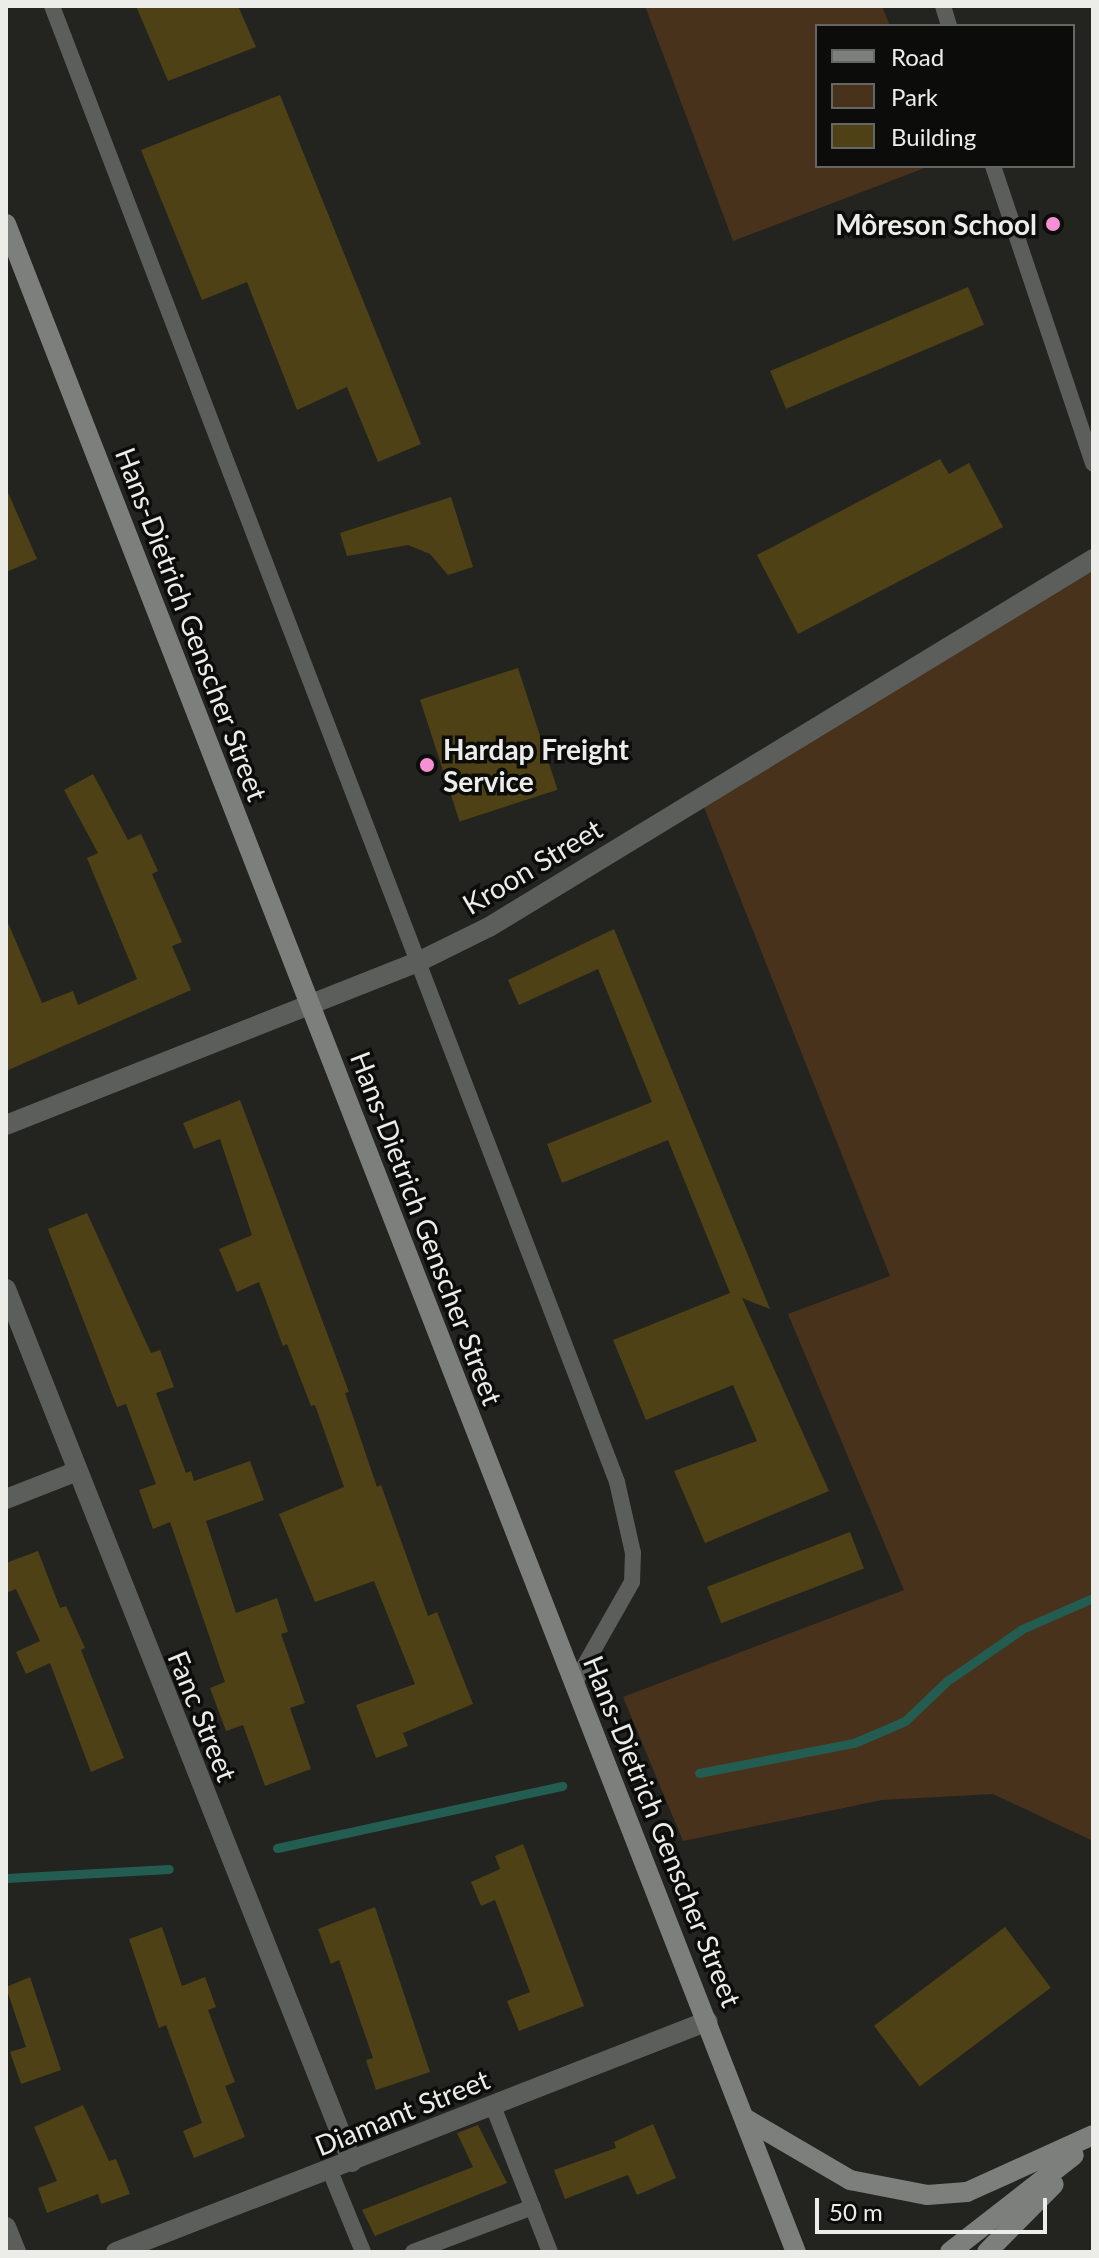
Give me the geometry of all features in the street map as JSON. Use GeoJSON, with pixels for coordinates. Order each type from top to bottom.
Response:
{"type":"FeatureCollection","features":[{"type":"Feature","properties":{"kind":"street","name":"Hans-Dietrich Genscher Street"},"geometry":{"type":"LineString","coordinates":[[6,224],[796,2252]]}},
{"type":"Feature","properties":{"kind":"street","name":"Kroon Street"},"geometry":{"type":"LineString","coordinates":[[6,1125],[416,963],[489,927],[1093,559]]}},
{"type":"Feature","properties":{"kind":"street","name":"Fanc Street"},"geometry":{"type":"LineString","coordinates":[[6,1289],[75,1472],[352,2162]]}},
{"type":"Feature","properties":{"kind":"street"},"geometry":{"type":"LineString","coordinates":[[6,1499],[75,1472]]}},
{"type":"Feature","properties":{"kind":"street","name":"Diamant Street"},"geometry":{"type":"LineString","coordinates":[[116,2252],[708,2021]]}},
{"type":"Feature","properties":{"kind":"street"},"geometry":{"type":"LineString","coordinates":[[746,2119],[850,2180],[927,2195],[967,2192],[1093,2140]]}},
{"type":"Feature","properties":{"kind":"street"},"geometry":{"type":"LineString","coordinates":[[950,2252],[1093,2140]]}},
{"type":"Feature","properties":{"kind":"street"},"geometry":{"type":"LineString","coordinates":[[987,2252],[1093,2140]]}},
{"type":"Feature","properties":{"kind":"street"},"geometry":{"type":"LineString","coordinates":[[6,2227],[16,2252]]}},
{"type":"Feature","properties":{"kind":"lane"},"geometry":{"type":"LineString","coordinates":[[52,6],[617,1482],[633,1553],[632,1582],[574,1684]]}},
{"type":"Feature","properties":{"kind":"lane"},"geometry":{"type":"LineString","coordinates":[[994,168],[1093,464]]}},
{"type":"Feature","properties":{"kind":"lane"},"geometry":{"type":"LineString","coordinates":[[493,2106],[550,2252]]}},
{"type":"Feature","properties":{"kind":"lane"},"geometry":{"type":"LineString","coordinates":[[330,2171],[363,2252]]}},
{"type":"Feature","properties":{"kind":"lane"},"geometry":{"type":"LineString","coordinates":[[413,2252],[533,2207]]}},
{"type":"Feature","properties":{"kind":"green space"},"geometry":{"type":"Polygon","coordinates":[[[645,6],[882,6],[889,24],[815,24],[815,168],[925,168],[733,241],[645,6]]]}},
{"type":"Feature","properties":{"kind":"green space"},"geometry":{"type":"Polygon","coordinates":[[[1093,559],[1093,1841],[993,1794],[882,1800],[683,1841],[623,1697],[904,1590],[788,1314],[890,1276],[700,797],[1093,559]]]}},
{"type":"Feature","properties":{"kind":"building"},"geometry":{"type":"Polygon","coordinates":[[[136,6],[238,6],[256,47],[168,81],[136,6]]]}},
{"type":"Feature","properties":{"kind":"building"},"geometry":{"type":"Polygon","coordinates":[[[280,95],[421,444],[378,462],[347,387],[297,410],[247,282],[202,300],[141,150],[280,95]]]}},
{"type":"Feature","properties":{"kind":"building"},"geometry":{"type":"Polygon","coordinates":[[[968,287],[984,325],[786,409],[770,371],[968,287]]]}},
{"type":"Feature","properties":{"kind":"building"},"geometry":{"type":"Polygon","coordinates":[[[940,459],[949,474],[969,463],[1003,527],[798,634],[757,555],[940,459]]]}},
{"type":"Feature","properties":{"kind":"building"},"geometry":{"type":"Polygon","coordinates":[[[6,488],[37,559],[6,572],[6,488]]]}},
{"type":"Feature","properties":{"kind":"building"},"geometry":{"type":"Polygon","coordinates":[[[451,497],[473,567],[448,575],[430,554],[408,545],[347,556],[340,533],[451,497]]]}},
{"type":"Feature","properties":{"kind":"building"},"geometry":{"type":"Polygon","coordinates":[[[518,668],[558,790],[460,822],[420,700],[518,668]]]}},
{"type":"Feature","properties":{"kind":"building"},"geometry":{"type":"Polygon","coordinates":[[[93,774],[128,840],[141,834],[158,871],[152,874],[182,942],[172,946],[191,990],[6,1071],[6,918],[42,1003],[73,991],[78,1005],[137,979],[87,858],[98,853],[64,790],[93,774]]]}},
{"type":"Feature","properties":{"kind":"building"},"geometry":{"type":"Polygon","coordinates":[[[614,929],[770,1309],[742,1298],[829,1491],[705,1543],[674,1471],[757,1441],[733,1385],[646,1420],[613,1340],[730,1293],[668,1140],[562,1183],[547,1144],[652,1102],[598,969],[519,1005],[508,980],[614,929]]]}},
{"type":"Feature","properties":{"kind":"building"},"geometry":{"type":"Polygon","coordinates":[[[240,1100],[349,1392],[345,1393],[377,1487],[381,1485],[428,1616],[437,1612],[473,1704],[403,1733],[408,1746],[376,1758],[356,1705],[415,1684],[374,1581],[315,1602],[279,1514],[344,1487],[315,1405],[311,1406],[287,1344],[283,1346],[259,1282],[237,1292],[219,1249],[252,1235],[220,1139],[194,1149],[183,1123],[240,1100]]]}},
{"type":"Feature","properties":{"kind":"building"},"geometry":{"type":"Polygon","coordinates":[[[87,1213],[151,1353],[160,1350],[174,1387],[156,1393],[186,1473],[191,1471],[194,1481],[250,1461],[264,1500],[206,1521],[236,1613],[277,1598],[288,1632],[281,1634],[305,1703],[290,1708],[311,1769],[265,1786],[243,1725],[226,1731],[210,1688],[225,1682],[170,1522],[153,1529],[139,1490],[156,1484],[126,1404],[117,1407],[48,1229],[87,1213]]]}},
{"type":"Feature","properties":{"kind":"building"},"geometry":{"type":"Polygon","coordinates":[[[850,1532],[864,1568],[721,1623],[707,1587],[850,1532]]]}},
{"type":"Feature","properties":{"kind":"building"},"geometry":{"type":"Polygon","coordinates":[[[38,1551],[60,1608],[66,1606],[85,1648],[81,1650],[124,1758],[91,1772],[50,1663],[26,1674],[16,1652],[40,1641],[16,1589],[6,1593],[6,1563],[38,1551]]]}},
{"type":"Feature","properties":{"kind":"building"},"geometry":{"type":"Polygon","coordinates":[[[523,1844],[584,2006],[519,2031],[507,2001],[530,1992],[495,1900],[481,1906],[471,1882],[500,1869],[495,1856],[523,1844]]]}},
{"type":"Feature","properties":{"kind":"building"},"geometry":{"type":"Polygon","coordinates":[[[375,1907],[430,2072],[376,2090],[366,2060],[373,2058],[339,1960],[331,1964],[318,1929],[375,1907]]]}},
{"type":"Feature","properties":{"kind":"building"},"geometry":{"type":"Polygon","coordinates":[[[162,1927],[182,1986],[205,1977],[216,2007],[208,2010],[235,2082],[225,2086],[245,2137],[194,2158],[183,2131],[202,2123],[166,2025],[159,2028],[129,1939],[162,1927]]]}},
{"type":"Feature","properties":{"kind":"building"},"geometry":{"type":"Polygon","coordinates":[[[1005,1927],[1051,1988],[920,2086],[874,2026],[1005,1927]]]}},
{"type":"Feature","properties":{"kind":"building"},"geometry":{"type":"Polygon","coordinates":[[[30,1977],[61,2070],[21,2084],[10,2052],[26,2047],[6,1987],[30,1977]]]}},
{"type":"Feature","properties":{"kind":"building"},"geometry":{"type":"Polygon","coordinates":[[[83,2105],[109,2161],[116,2159],[130,2194],[101,2204],[98,2194],[47,2213],[38,2188],[57,2181],[34,2127],[83,2105]]]}},
{"type":"Feature","properties":{"kind":"building"},"geometry":{"type":"Polygon","coordinates":[[[653,2124],[676,2178],[637,2195],[628,2175],[565,2199],[554,2170],[616,2148],[614,2142],[653,2124]]]}},
{"type":"Feature","properties":{"kind":"building"},"geometry":{"type":"Polygon","coordinates":[[[478,2125],[507,2183],[375,2236],[362,2210],[473,2167],[457,2133],[478,2125]]]}},
{"type":"Feature","properties":{"kind":"waterway"},"geometry":{"type":"LineString","coordinates":[[699,1773],[854,1743],[905,1721],[947,1681],[1022,1629],[1093,1598]]}},
{"type":"Feature","properties":{"kind":"waterway"},"geometry":{"type":"LineString","coordinates":[[277,1848],[562,1786]]}},
{"type":"Feature","properties":{"kind":"waterway"},"geometry":{"type":"LineString","coordinates":[[6,1878],[169,1869]]}},
{"type":"Feature","properties":{"kind":"place","name":"Môreson School"},"geometry":{"type":"Point","coordinates":[1053,224]}},
{"type":"Feature","properties":{"kind":"place","name":"Hardap Freight Service"},"geometry":{"type":"Point","coordinates":[427,765]}}]}
